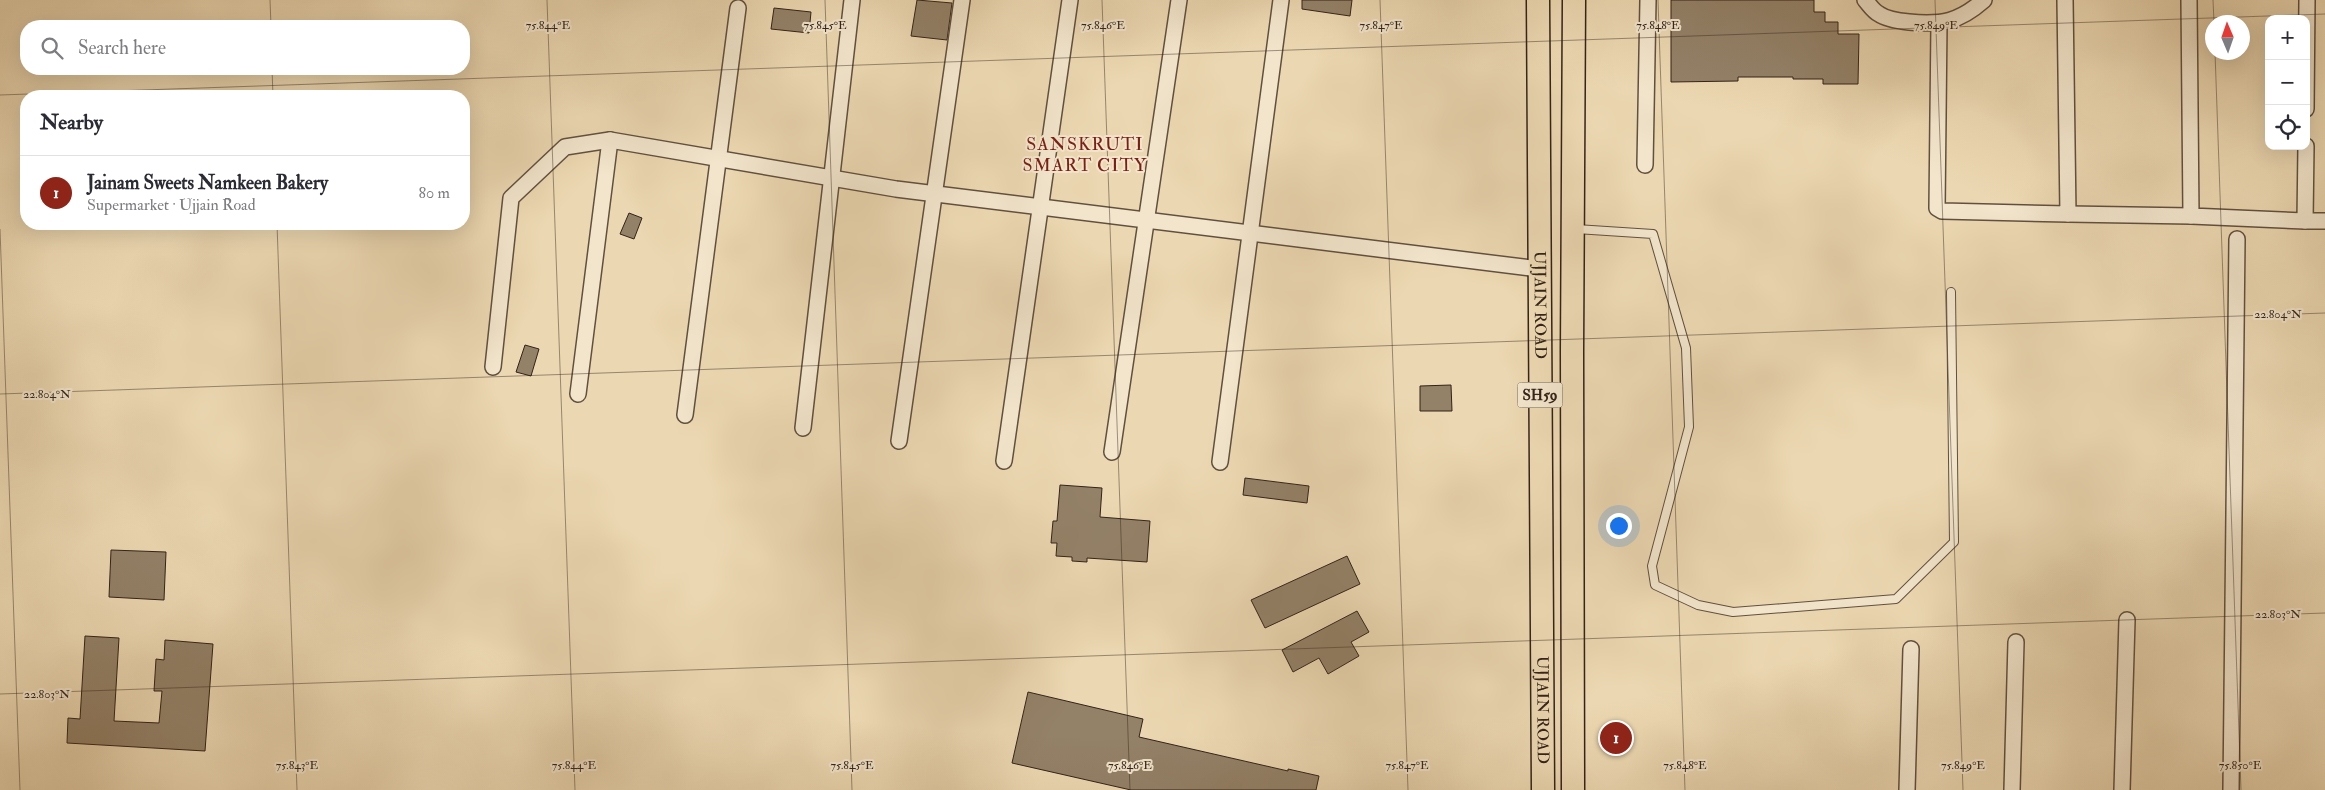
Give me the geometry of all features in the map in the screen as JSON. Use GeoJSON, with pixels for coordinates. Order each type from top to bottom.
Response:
{"type":"FeatureCollection","features":[{"type":"Feature","properties":{"kind":"main road","name":"UJJAIN ROAD"},"geometry":{"type":"LineString","coordinates":[[1538,0],[1543,790]]}},
{"type":"Feature","properties":{"kind":"main road","name":"UJJAIN ROAD"},"geometry":{"type":"LineString","coordinates":[[1573,790],[1574,0]]}},
{"type":"Feature","properties":{"kind":"street"},"geometry":{"type":"LineString","coordinates":[[803,428],[852,0]]}},
{"type":"Feature","properties":{"kind":"street"},"geometry":{"type":"LineString","coordinates":[[899,441],[962,0]]}},
{"type":"Feature","properties":{"kind":"street"},"geometry":{"type":"LineString","coordinates":[[1004,461],[1070,0]]}},
{"type":"Feature","properties":{"kind":"street"},"geometry":{"type":"LineString","coordinates":[[1112,452],[1179,0]]}},
{"type":"Feature","properties":{"kind":"street"},"geometry":{"type":"LineString","coordinates":[[1220,462],[1281,0]]}},
{"type":"Feature","properties":{"kind":"street"},"geometry":{"type":"LineString","coordinates":[[1645,164],[1648,0]]}},
{"type":"Feature","properties":{"kind":"street"},"geometry":{"type":"LineString","coordinates":[[1865,0],[1879,14],[1899,21],[1939,23],[1949,22],[1968,14],[1984,0]]}},
{"type":"Feature","properties":{"kind":"street"},"geometry":{"type":"LineString","coordinates":[[2065,0],[2068,214]]}},
{"type":"Feature","properties":{"kind":"street"},"geometry":{"type":"LineString","coordinates":[[2189,0],[2191,216]]}},
{"type":"Feature","properties":{"kind":"street"},"geometry":{"type":"LineString","coordinates":[[2306,105],[2307,0]]}},
{"type":"Feature","properties":{"kind":"street"},"geometry":{"type":"LineString","coordinates":[[685,416],[738,8]]}},
{"type":"Feature","properties":{"kind":"street"},"geometry":{"type":"LineString","coordinates":[[1939,23],[1937,208],[1942,211],[2191,216],[2325,221]]}},
{"type":"Feature","properties":{"kind":"street"},"geometry":{"type":"LineString","coordinates":[[493,367],[511,198],[565,147],[610,140],[934,194],[1539,269]]}},
{"type":"Feature","properties":{"kind":"street"},"geometry":{"type":"LineString","coordinates":[[578,394],[610,140]]}},
{"type":"Feature","properties":{"kind":"street"},"geometry":{"type":"LineString","coordinates":[[2305,220],[2306,150]]}},
{"type":"Feature","properties":{"kind":"street"},"geometry":{"type":"LineString","coordinates":[[2231,790],[2237,239]]}},
{"type":"Feature","properties":{"kind":"street"},"geometry":{"type":"LineString","coordinates":[[2122,790],[2127,620]]}},
{"type":"Feature","properties":{"kind":"street"},"geometry":{"type":"LineString","coordinates":[[2012,790],[2016,642]]}},
{"type":"Feature","properties":{"kind":"street"},"geometry":{"type":"LineString","coordinates":[[1908,790],[1911,649]]}},
{"type":"Feature","properties":{"kind":"lane"},"geometry":{"type":"LineString","coordinates":[[1573,228],[1653,234],[1686,348],[1689,427],[1652,566],[1655,586],[1698,605],[1733,612],[1896,599],[1954,542],[1951,292]]}},
{"type":"Feature","properties":{"kind":"building"},"geometry":{"type":"Polygon","coordinates":[[[917,0],[952,3],[947,40],[911,36],[917,0]]]}},
{"type":"Feature","properties":{"kind":"building"},"geometry":{"type":"Polygon","coordinates":[[[1302,0],[1352,0],[1350,16],[1302,9],[1302,0]]]}},
{"type":"Feature","properties":{"kind":"building"},"geometry":{"type":"Polygon","coordinates":[[[1671,0],[1814,0],[1814,12],[1825,12],[1825,22],[1838,22],[1838,34],[1859,34],[1858,84],[1823,84],[1823,79],[1793,79],[1793,77],[1738,77],[1738,81],[1671,82],[1671,0]]]}},
{"type":"Feature","properties":{"kind":"building"},"geometry":{"type":"Polygon","coordinates":[[[774,8],[811,12],[809,33],[771,29],[774,8]]]}},
{"type":"Feature","properties":{"kind":"building"},"geometry":{"type":"Polygon","coordinates":[[[629,213],[642,218],[634,239],[620,234],[629,213]]]}},
{"type":"Feature","properties":{"kind":"building"},"geometry":{"type":"Polygon","coordinates":[[[525,345],[539,349],[531,376],[516,372],[525,345]]]}},
{"type":"Feature","properties":{"kind":"building"},"geometry":{"type":"Polygon","coordinates":[[[1451,385],[1452,411],[1420,411],[1420,386],[1451,385]]]}},
{"type":"Feature","properties":{"kind":"building"},"geometry":{"type":"Polygon","coordinates":[[[1245,478],[1309,486],[1307,503],[1243,495],[1245,478]]]}},
{"type":"Feature","properties":{"kind":"building"},"geometry":{"type":"Polygon","coordinates":[[[1060,485],[1102,488],[1100,517],[1150,521],[1147,562],[1087,558],[1087,562],[1072,561],[1072,557],[1056,556],[1057,543],[1051,543],[1053,521],[1057,521],[1060,485]]]}},
{"type":"Feature","properties":{"kind":"building"},"geometry":{"type":"Polygon","coordinates":[[[111,550],[166,552],[164,600],[109,597],[111,550]]]}},
{"type":"Feature","properties":{"kind":"building"},"geometry":{"type":"Polygon","coordinates":[[[1347,556],[1360,584],[1265,628],[1251,600],[1347,556]]]}},
{"type":"Feature","properties":{"kind":"building"},"geometry":{"type":"Polygon","coordinates":[[[1357,611],[1369,632],[1351,642],[1359,656],[1328,674],[1319,658],[1293,672],[1282,650],[1357,611]]]}},
{"type":"Feature","properties":{"kind":"building"},"geometry":{"type":"Polygon","coordinates":[[[85,636],[119,638],[114,721],[159,723],[162,691],[154,691],[156,659],[164,660],[165,640],[213,644],[205,751],[67,743],[68,718],[80,719],[85,636]]]}},
{"type":"Feature","properties":{"kind":"building"},"geometry":{"type":"Polygon","coordinates":[[[1028,692],[1143,719],[1139,737],[1288,771],[1288,769],[1319,776],[1316,790],[1131,790],[1012,763],[1028,692]]]}},
{"type":"Feature","properties":{"kind":"place","name":"Jainam Sweets Namkeen Bakery"},"geometry":{"type":"Point","coordinates":[1616,738]}},
{"type":"Feature","properties":{"kind":"district","name":"SANSKRUTI SMART CITY"},"geometry":{"type":"Point","coordinates":[1085,154]}}]}
